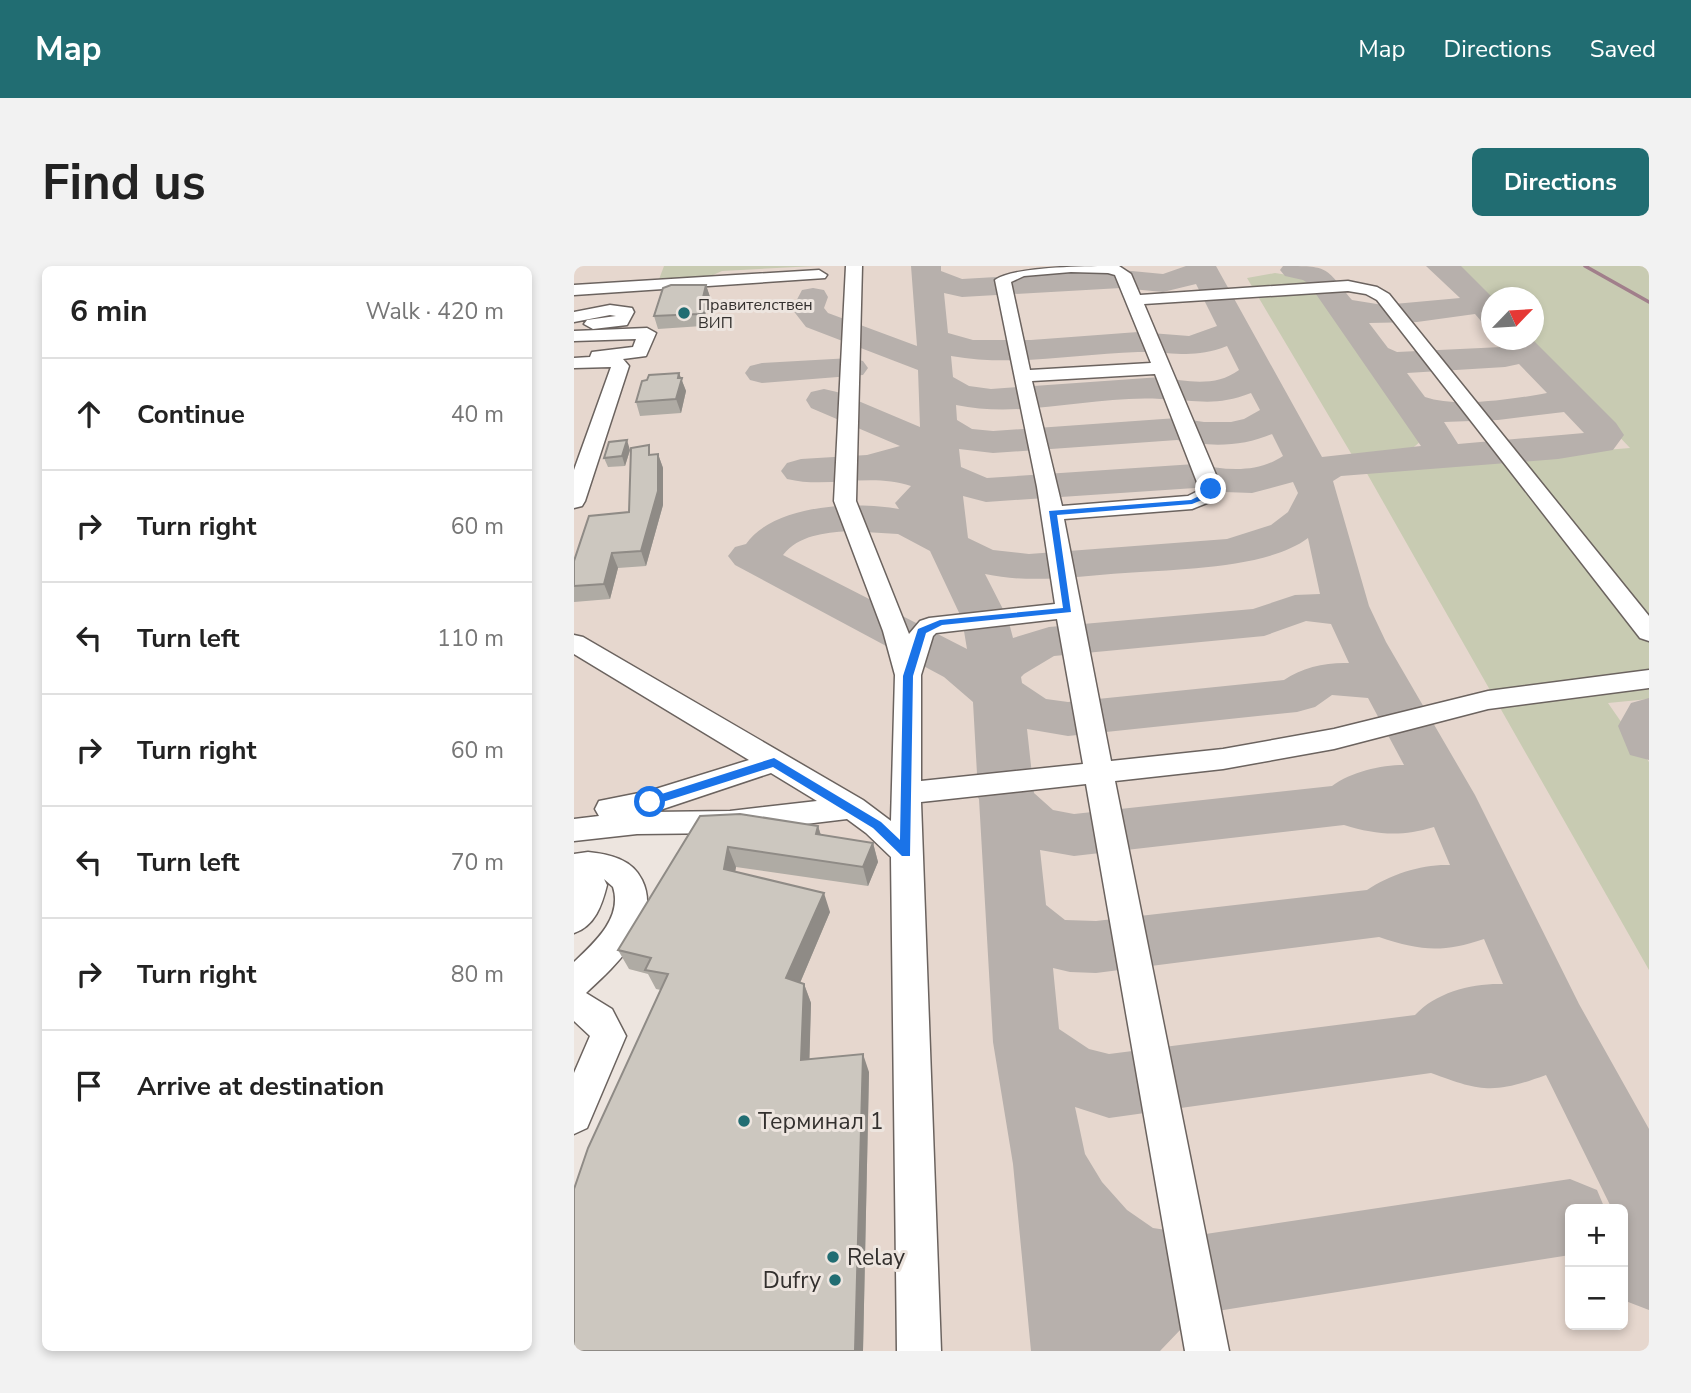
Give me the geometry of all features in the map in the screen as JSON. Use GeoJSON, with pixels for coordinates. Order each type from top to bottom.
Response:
{"type":"FeatureCollection","features":[{"type":"Feature","properties":{"kind":"street"},"geometry":{"type":"LineString","coordinates":[[854,266],[845,501],[896,631],[908,676]]}},
{"type":"Feature","properties":{"kind":"street"},"geometry":{"type":"LineString","coordinates":[[1052,513],[1192,502],[1209,494],[1211,489],[1121,272],[1110,268],[1021,272],[1006,275],[1003,279],[1052,513],[1208,1351]]}},
{"type":"Feature","properties":{"kind":"street"},"geometry":{"type":"LineString","coordinates":[[574,290],[819,275]]}},
{"type":"Feature","properties":{"kind":"street"},"geometry":{"type":"LineString","coordinates":[[1133,300],[1348,286],[1378,293],[1435,361],[1649,633]]}},
{"type":"Feature","properties":{"kind":"street"},"geometry":{"type":"LineString","coordinates":[[575,313],[593,324],[610,323],[625,318],[626,312],[623,311],[632,305],[642,287]]}},
{"type":"Feature","properties":{"kind":"street"},"geometry":{"type":"LineString","coordinates":[[575,313],[642,287]]}},
{"type":"Feature","properties":{"kind":"street"},"geometry":{"type":"LineString","coordinates":[[574,336],[640,333],[648,336],[640,352],[574,360]]}},
{"type":"Feature","properties":{"kind":"street"},"geometry":{"type":"LineString","coordinates":[[574,360],[615,361],[620,366],[574,501]]}},
{"type":"Feature","properties":{"kind":"street"},"geometry":{"type":"LineString","coordinates":[[1022,376],[1160,368]]}},
{"type":"Feature","properties":{"kind":"street"},"geometry":{"type":"LineString","coordinates":[[919,1351],[905,793],[908,676],[917,642],[929,626],[1068,610]]}},
{"type":"Feature","properties":{"kind":"street"},"geometry":{"type":"LineString","coordinates":[[574,643],[852,808],[877,825],[906,853]]}},
{"type":"Feature","properties":{"kind":"street"},"geometry":{"type":"LineString","coordinates":[[905,793],[1223,759],[1280,750],[1488,700],[1649,679]]}},
{"type":"Feature","properties":{"kind":"street"},"geometry":{"type":"LineString","coordinates":[[574,813],[650,802],[774,762]]}},
{"type":"Feature","properties":{"kind":"street"},"geometry":{"type":"LineString","coordinates":[[574,830],[637,823],[730,822],[852,808]]}},
{"type":"Feature","properties":{"kind":"street"},"geometry":{"type":"LineString","coordinates":[[574,868],[592,862],[615,869],[623,875],[630,888],[631,904],[622,930],[574,983]]}},
{"type":"Feature","properties":{"kind":"street"},"geometry":{"type":"LineString","coordinates":[[574,868],[587,878],[591,885],[586,903],[574,920]]}},
{"type":"Feature","properties":{"kind":"street"},"geometry":{"type":"LineString","coordinates":[[574,1004],[600,1018],[606,1026],[608,1036],[574,1115]]}},
{"type":"Feature","properties":{"kind":"shaded area"},"geometry":{"type":"Polygon","coordinates":[[[574,266],[1649,266],[1649,1351],[574,1351],[678,993],[661,977],[629,969],[712,828],[574,842],[574,266]]]}},
{"type":"Feature","properties":{"kind":"green space"},"geometry":{"type":"Polygon","coordinates":[[[664,266],[815,266],[722,271],[704,279],[658,282],[664,266]]]}},
{"type":"Feature","properties":{"kind":"green space"},"geometry":{"type":"Polygon","coordinates":[[[1459,266],[1649,266],[1649,699],[1608,703],[1649,762],[1649,970],[1365,470],[1630,448],[1537,350],[1544,350],[1544,287],[1481,287],[1481,290],[1459,266]]]}},
{"type":"Feature","properties":{"kind":"green space"},"geometry":{"type":"Polygon","coordinates":[[[1275,273],[1307,278],[1317,284],[1419,429],[1422,438],[1417,445],[1391,455],[1352,455],[1247,278],[1275,273]]]}},
{"type":"Feature","properties":{"kind":"building"},"geometry":{"type":"Polygon","coordinates":[[[671,285],[706,285],[699,314],[654,316],[663,288],[671,285]]]}},
{"type":"Feature","properties":{"kind":"building"},"geometry":{"type":"Polygon","coordinates":[[[679,373],[678,378],[682,378],[676,399],[636,402],[642,381],[647,380],[649,375],[679,373]]]}},
{"type":"Feature","properties":{"kind":"building"},"geometry":{"type":"Polygon","coordinates":[[[627,440],[622,456],[604,458],[609,442],[627,440]]]}},
{"type":"Feature","properties":{"kind":"building"},"geometry":{"type":"Polygon","coordinates":[[[649,445],[649,455],[658,454],[658,491],[641,551],[612,553],[604,584],[574,586],[574,561],[589,516],[629,512],[631,448],[649,445]]]}},
{"type":"Feature","properties":{"kind":"building","name":"Терминал 1"},"geometry":{"type":"Polygon","coordinates":[[[740,814],[818,826],[816,834],[873,843],[863,867],[728,847],[724,869],[824,893],[786,978],[804,984],[801,1060],[863,1054],[855,1351],[574,1351],[574,1189],[588,1148],[668,974],[645,970],[651,958],[618,950],[700,816],[740,814]]]}},
{"type":"Feature","properties":{"kind":"waterway"},"geometry":{"type":"LineString","coordinates":[[1585,266],[1649,302]]}},
{"type":"Feature","properties":{"kind":"taxiway"},"geometry":{"type":"LineString","coordinates":[[926,266],[927,275]]}},
{"type":"Feature","properties":{"kind":"taxiway"},"geometry":{"type":"LineString","coordinates":[[1201,266],[1234,328]]}},
{"type":"Feature","properties":{"kind":"taxiway"},"geometry":{"type":"LineString","coordinates":[[1441,266],[1454,275],[1481,303]]}},
{"type":"Feature","properties":{"kind":"taxiway"},"geometry":{"type":"LineString","coordinates":[[927,275],[940,283],[962,288],[1121,279],[1163,283],[1184,278],[1202,268]]}},
{"type":"Feature","properties":{"kind":"taxiway"},"geometry":{"type":"LineString","coordinates":[[1295,270],[1311,272],[1320,278],[1341,306]]}},
{"type":"Feature","properties":{"kind":"taxiway"},"geometry":{"type":"LineString","coordinates":[[927,275],[933,338]]}},
{"type":"Feature","properties":{"kind":"taxiway"},"geometry":{"type":"LineString","coordinates":[[813,297],[808,309],[817,320],[935,365]]}},
{"type":"Feature","properties":{"kind":"taxiway"},"geometry":{"type":"LineString","coordinates":[[1341,306],[1367,313],[1400,314],[1462,308],[1473,304],[1477,299]]}},
{"type":"Feature","properties":{"kind":"taxiway"},"geometry":{"type":"LineString","coordinates":[[1341,306],[1376,355]]}},
{"type":"Feature","properties":{"kind":"taxiway"},"geometry":{"type":"LineString","coordinates":[[933,338],[950,346],[1001,351],[1138,342],[1189,346],[1217,339],[1234,328]]}},
{"type":"Feature","properties":{"kind":"taxiway"},"geometry":{"type":"LineString","coordinates":[[1234,328],[1258,372]]}},
{"type":"Feature","properties":{"kind":"taxiway"},"geometry":{"type":"LineString","coordinates":[[933,338],[936,381]]}},
{"type":"Feature","properties":{"kind":"taxiway"},"geometry":{"type":"LineString","coordinates":[[1376,355],[1391,362],[1407,363],[1505,357],[1518,353],[1519,350]]}},
{"type":"Feature","properties":{"kind":"taxiway"},"geometry":{"type":"LineString","coordinates":[[1525,350],[1565,392]]}},
{"type":"Feature","properties":{"kind":"taxiway"},"geometry":{"type":"LineString","coordinates":[[1376,355],[1412,404]]}},
{"type":"Feature","properties":{"kind":"taxiway"},"geometry":{"type":"LineString","coordinates":[[762,373],[851,368]]}},
{"type":"Feature","properties":{"kind":"taxiway"},"geometry":{"type":"LineString","coordinates":[[936,381],[959,395],[991,400],[1161,388],[1212,392],[1237,386],[1258,372]]}},
{"type":"Feature","properties":{"kind":"taxiway"},"geometry":{"type":"LineString","coordinates":[[1258,372],[1279,413]]}},
{"type":"Feature","properties":{"kind":"taxiway"},"geometry":{"type":"LineString","coordinates":[[936,381],[939,425]]}},
{"type":"Feature","properties":{"kind":"taxiway"},"geometry":{"type":"LineString","coordinates":[[1412,404],[1441,411],[1498,410],[1551,404],[1564,399],[1565,392]]}},
{"type":"Feature","properties":{"kind":"taxiway"},"geometry":{"type":"LineString","coordinates":[[1429,458],[1600,442],[1605,435],[1603,431],[1565,392]]}},
{"type":"Feature","properties":{"kind":"taxiway"},"geometry":{"type":"LineString","coordinates":[[824,400],[913,437],[939,455]]}},
{"type":"Feature","properties":{"kind":"taxiway"},"geometry":{"type":"LineString","coordinates":[[1412,404],[1440,446],[1439,451],[1429,458]]}},
{"type":"Feature","properties":{"kind":"taxiway"},"geometry":{"type":"LineString","coordinates":[[939,425],[963,439],[993,442],[1177,429],[1204,434],[1231,434],[1257,427],[1279,413]]}},
{"type":"Feature","properties":{"kind":"taxiway"},"geometry":{"type":"LineString","coordinates":[[1279,413],[1304,459]]}},
{"type":"Feature","properties":{"kind":"taxiway"},"geometry":{"type":"LineString","coordinates":[[939,425],[941,473]]}},
{"type":"Feature","properties":{"kind":"taxiway"},"geometry":{"type":"LineString","coordinates":[[870,467],[907,456]]}},
{"type":"Feature","properties":{"kind":"taxiway"},"geometry":{"type":"LineString","coordinates":[[1311,477],[1336,465],[1429,458]]}},
{"type":"Feature","properties":{"kind":"taxiway"},"geometry":{"type":"LineString","coordinates":[[941,473],[960,483],[986,490],[1195,476],[1224,481],[1252,481],[1279,474],[1304,459]]}},
{"type":"Feature","properties":{"kind":"taxiway"},"geometry":{"type":"LineString","coordinates":[[1304,459],[1311,477]]}},
{"type":"Feature","properties":{"kind":"taxiway"},"geometry":{"type":"LineString","coordinates":[[801,471],[870,467]]}},
{"type":"Feature","properties":{"kind":"taxiway"},"geometry":{"type":"LineString","coordinates":[[870,467],[906,471],[941,483],[915,503]]}},
{"type":"Feature","properties":{"kind":"taxiway"},"geometry":{"type":"LineString","coordinates":[[941,473],[948,544]]}},
{"type":"Feature","properties":{"kind":"taxiway"},"geometry":{"type":"LineString","coordinates":[[1311,477],[1318,493]]}},
{"type":"Feature","properties":{"kind":"taxiway"},"geometry":{"type":"LineString","coordinates":[[948,544],[969,556],[986,561],[1029,567],[1227,552],[1267,542],[1286,534],[1306,519],[1318,493]]}},
{"type":"Feature","properties":{"kind":"taxiway"},"geometry":{"type":"LineString","coordinates":[[1318,493],[1350,615]]}},
{"type":"Feature","properties":{"kind":"taxiway"},"geometry":{"type":"LineString","coordinates":[[758,560],[767,545],[783,533],[824,520],[892,520],[930,533],[948,544]]}},
{"type":"Feature","properties":{"kind":"taxiway"},"geometry":{"type":"LineString","coordinates":[[948,544],[985,619],[996,674]]}},
{"type":"Feature","properties":{"kind":"taxiway"},"geometry":{"type":"LineString","coordinates":[[750,556],[961,666],[980,679],[997,697]]}},
{"type":"Feature","properties":{"kind":"taxiway"},"geometry":{"type":"LineString","coordinates":[[996,674],[1020,654],[1049,642],[1264,622],[1284,611],[1306,607],[1350,615]]}},
{"type":"Feature","properties":{"kind":"taxiway"},"geometry":{"type":"LineString","coordinates":[[1350,615],[1362,642],[1447,795]]}},
{"type":"Feature","properties":{"kind":"taxiway"},"geometry":{"type":"LineString","coordinates":[[996,674],[997,686]]}},
{"type":"Feature","properties":{"kind":"taxiway"},"geometry":{"type":"LineString","coordinates":[[997,686],[1010,701],[1027,711],[1068,719],[1297,695],[1328,680],[1351,679],[1386,687]]}},
{"type":"Feature","properties":{"kind":"taxiway"},"geometry":{"type":"LineString","coordinates":[[997,686],[1006,798]]}},
{"type":"Feature","properties":{"kind":"taxiway"},"geometry":{"type":"LineString","coordinates":[[1649,715],[1644,726],[1649,742]]}},
{"type":"Feature","properties":{"kind":"taxiway"},"geometry":{"type":"LineString","coordinates":[[1345,805],[1357,796],[1381,786],[1407,785],[1447,795]]}},
{"type":"Feature","properties":{"kind":"taxiway"},"geometry":{"type":"LineString","coordinates":[[1004,795],[1006,798]]}},
{"type":"Feature","properties":{"kind":"taxiway"},"geometry":{"type":"LineString","coordinates":[[1345,805],[1372,813],[1398,815],[1423,810],[1447,795]]}},
{"type":"Feature","properties":{"kind":"taxiway"},"geometry":{"type":"LineString","coordinates":[[1447,795],[1555,1025]]}},
{"type":"Feature","properties":{"kind":"taxiway"},"geometry":{"type":"LineString","coordinates":[[1006,798],[1018,813],[1033,825],[1051,832],[1074,835],[1345,805]]}},
{"type":"Feature","properties":{"kind":"taxiway"},"geometry":{"type":"LineString","coordinates":[[1006,798],[1016,913]]}},
{"type":"Feature","properties":{"kind":"taxiway"},"geometry":{"type":"LineString","coordinates":[[1435,888],[1463,890],[1495,900],[1469,919],[1441,926],[1411,922],[1380,913],[1408,896],[1435,888]]}},
{"type":"Feature","properties":{"kind":"taxiway"},"geometry":{"type":"LineString","coordinates":[[1016,913],[1033,931],[1050,942],[1096,947],[1380,913]]}},
{"type":"Feature","properties":{"kind":"taxiway"},"geometry":{"type":"LineString","coordinates":[[1016,913],[1027,1042]]}},
{"type":"Feature","properties":{"kind":"taxiway"},"geometry":{"type":"LineString","coordinates":[[1433,1043],[1445,1029],[1473,1014],[1489,1012],[1522,1015],[1555,1025]]}},
{"type":"Feature","properties":{"kind":"taxiway"},"geometry":{"type":"LineString","coordinates":[[1433,1043],[1474,1058],[1501,1059],[1533,1048],[1542,1042],[1555,1025]]}},
{"type":"Feature","properties":{"kind":"taxiway"},"geometry":{"type":"LineString","coordinates":[[1555,1025],[1649,1203]]}},
{"type":"Feature","properties":{"kind":"taxiway"},"geometry":{"type":"LineString","coordinates":[[1027,1042],[1064,1071],[1084,1080],[1109,1086],[1433,1043]]}},
{"type":"Feature","properties":{"kind":"taxiway"},"geometry":{"type":"LineString","coordinates":[[1027,1042],[1050,1164],[1072,1351]]}},
{"type":"Feature","properties":{"kind":"taxiway"},"geometry":{"type":"LineString","coordinates":[[1056,1175],[1075,1208],[1114,1249],[1147,1266],[1199,1274]]}},
{"type":"Feature","properties":{"kind":"taxiway"},"geometry":{"type":"LineString","coordinates":[[1199,1274],[1565,1218]]}},
{"type":"Feature","properties":{"kind":"taxiway"},"geometry":{"type":"LineString","coordinates":[[1628,1256],[1649,1271]]}},
{"type":"Feature","properties":{"kind":"taxiway"},"geometry":{"type":"LineString","coordinates":[[1110,1351],[1126,1327],[1154,1300],[1199,1274]]}},
{"type":"Feature","properties":{"kind":"place","name":"Правителствен ВИП"},"geometry":{"type":"Point","coordinates":[684,313]}},
{"type":"Feature","properties":{"kind":"place","name":"Терминал 1"},"geometry":{"type":"Point","coordinates":[744,1121]}},
{"type":"Feature","properties":{"kind":"place","name":"Relay"},"geometry":{"type":"Point","coordinates":[833,1257]}},
{"type":"Feature","properties":{"kind":"place","name":"Dufry"},"geometry":{"type":"Point","coordinates":[835,1280]}},
{"type":"Feature","properties":{"kind":"route"},"geometry":{"type":"LineString","coordinates":[[650,802],[774,762],[877,825],[906,853],[908,676],[922,632],[929,626],[940,623],[1068,610],[1052,513],[1192,502],[1202,499],[1211,489]]}}]}
